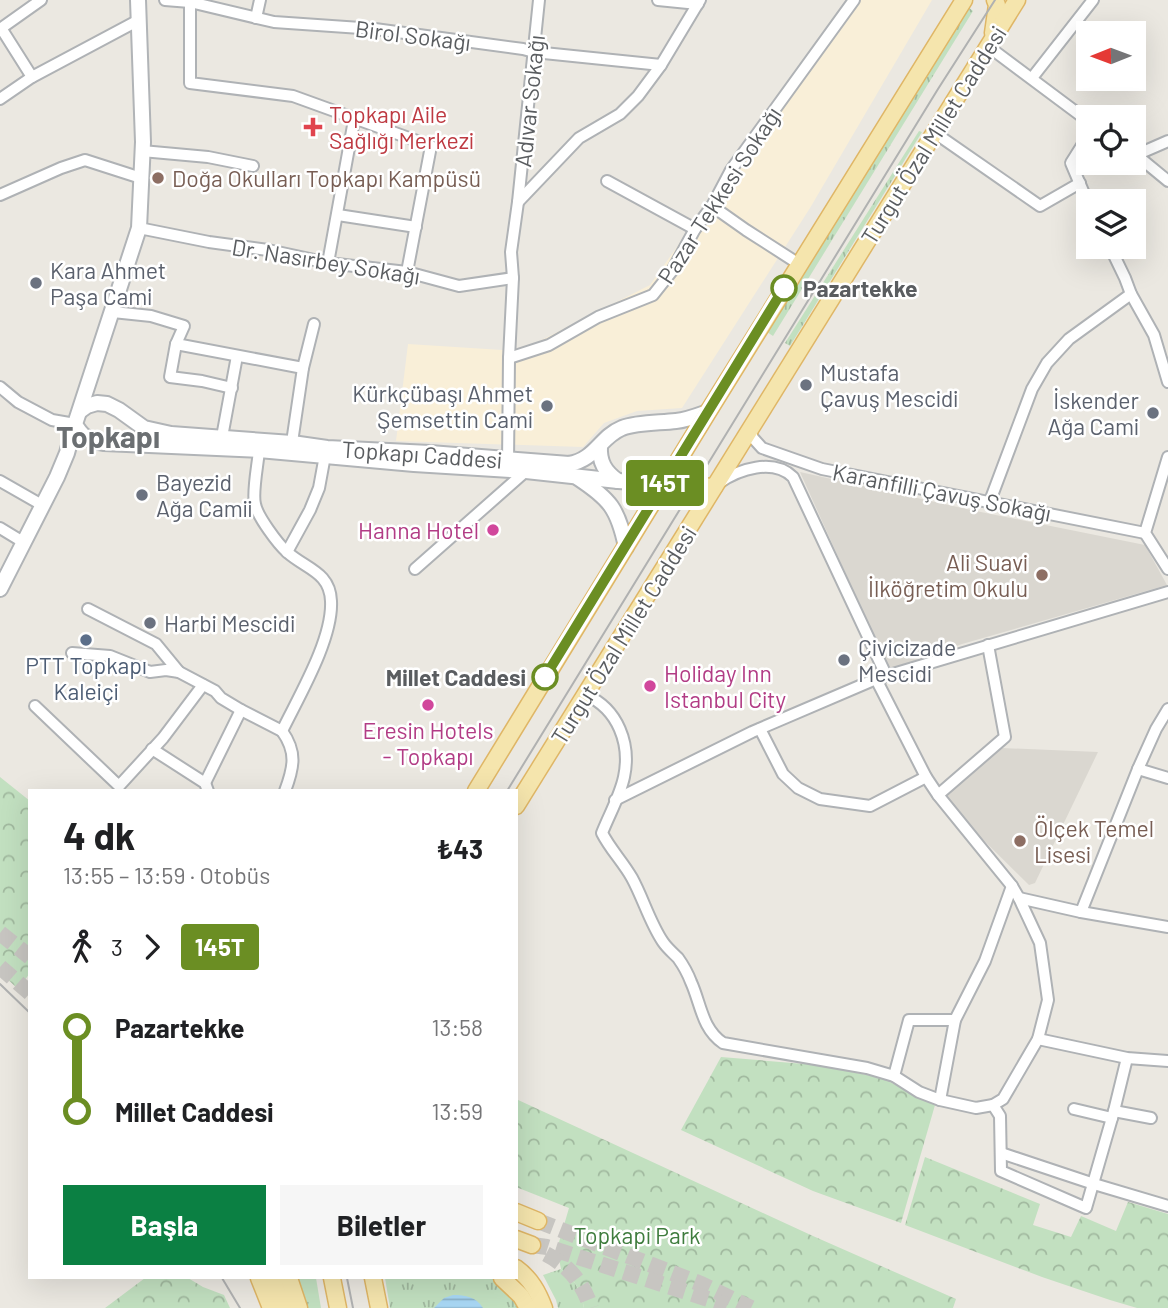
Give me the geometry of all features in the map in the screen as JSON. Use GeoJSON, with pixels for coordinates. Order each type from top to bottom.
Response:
{"type":"FeatureCollection","features":[{"type":"Feature","properties":{"kind":"main road"},"geometry":{"type":"LineString","coordinates":[[0,589],[68,453],[139,228],[143,142],[138,0]]}},
{"type":"Feature","properties":{"kind":"main road","name":"Turgut Özal Millet Caddesi"},"geometry":{"type":"LineString","coordinates":[[476,789],[964,0]]}},
{"type":"Feature","properties":{"kind":"main road"},"geometry":{"type":"LineString","coordinates":[[991,43],[997,5],[995,0]]}},
{"type":"Feature","properties":{"kind":"main road","name":"Turgut Özal Millet Caddesi"},"geometry":{"type":"LineString","coordinates":[[518,803],[1017,0]]}},
{"type":"Feature","properties":{"kind":"main road","name":"Topkapı Caddesi"},"geometry":{"type":"LineString","coordinates":[[291,448],[259,450],[92,441],[80,432],[78,417],[87,406],[107,404],[144,429],[156,432],[222,437],[326,452],[430,453],[507,465],[526,471],[664,484]]}},
{"type":"Feature","properties":{"kind":"main road","name":"Topkapı Caddesi"},"geometry":{"type":"LineString","coordinates":[[507,465],[578,463],[623,427],[679,421],[708,412]]}},
{"type":"Feature","properties":{"kind":"main road"},"geometry":{"type":"LineString","coordinates":[[600,446],[599,457],[603,466],[618,481]]}},
{"type":"Feature","properties":{"kind":"main road"},"geometry":{"type":"LineString","coordinates":[[576,477],[601,493],[612,506],[621,522],[626,547]]}},
{"type":"Feature","properties":{"kind":"main road"},"geometry":{"type":"LineString","coordinates":[[664,484],[714,487]]}},
{"type":"Feature","properties":{"kind":"main road"},"geometry":{"type":"LineString","coordinates":[[518,1213],[538,1221]]}},
{"type":"Feature","properties":{"kind":"main road"},"geometry":{"type":"LineString","coordinates":[[518,1240],[532,1245]]}},
{"type":"Feature","properties":{"kind":"main road"},"geometry":{"type":"LineString","coordinates":[[518,1270],[536,1289],[544,1308]]}},
{"type":"Feature","properties":{"kind":"main road"},"geometry":{"type":"LineString","coordinates":[[259,1279],[271,1308]]}},
{"type":"Feature","properties":{"kind":"main road"},"geometry":{"type":"LineString","coordinates":[[273,1279],[285,1308]]}},
{"type":"Feature","properties":{"kind":"main road"},"geometry":{"type":"LineString","coordinates":[[289,1279],[299,1308]]}},
{"type":"Feature","properties":{"kind":"main road"},"geometry":{"type":"LineString","coordinates":[[332,1279],[338,1308]]}},
{"type":"Feature","properties":{"kind":"main road"},"geometry":{"type":"LineString","coordinates":[[373,1279],[379,1308]]}},
{"type":"Feature","properties":{"kind":"main road"},"geometry":{"type":"LineString","coordinates":[[373,1279],[386,1308]]}},
{"type":"Feature","properties":{"kind":"main road"},"geometry":{"type":"LineString","coordinates":[[503,1279],[521,1296],[528,1308]]}},
{"type":"Feature","properties":{"kind":"street"},"geometry":{"type":"LineString","coordinates":[[32,77],[0,28],[41,0]]}},
{"type":"Feature","properties":{"kind":"street","name":"Birol Sokağı"},"geometry":{"type":"LineString","coordinates":[[166,0],[190,2],[274,22],[375,29],[661,65]]}},
{"type":"Feature","properties":{"kind":"street"},"geometry":{"type":"LineString","coordinates":[[256,18],[260,0]]}},
{"type":"Feature","properties":{"kind":"street","name":"Adıvar Sokağı"},"geometry":{"type":"LineString","coordinates":[[507,465],[512,252],[539,0]]}},
{"type":"Feature","properties":{"kind":"street"},"geometry":{"type":"LineString","coordinates":[[518,202],[579,138],[621,114],[638,96],[661,65],[699,2],[658,0]]}},
{"type":"Feature","properties":{"kind":"street"},"geometry":{"type":"LineString","coordinates":[[1032,78],[1093,0]]}},
{"type":"Feature","properties":{"kind":"street"},"geometry":{"type":"LineString","coordinates":[[190,2],[190,83],[293,96],[431,146],[407,272]]}},
{"type":"Feature","properties":{"kind":"street","name":"Pazar Tekkesi Sokağı"},"geometry":{"type":"LineString","coordinates":[[509,358],[549,345],[598,317],[653,295],[672,271],[731,170],[848,2]]}},
{"type":"Feature","properties":{"kind":"street"},"geometry":{"type":"LineString","coordinates":[[0,99],[32,77],[139,20]]}},
{"type":"Feature","properties":{"kind":"street"},"geometry":{"type":"LineString","coordinates":[[991,43],[1076,112]]}},
{"type":"Feature","properties":{"kind":"street"},"geometry":{"type":"LineString","coordinates":[[328,263],[354,120]]}},
{"type":"Feature","properties":{"kind":"street"},"geometry":{"type":"LineString","coordinates":[[935,133],[1040,206],[1080,183]]}},
{"type":"Feature","properties":{"kind":"street"},"geometry":{"type":"LineString","coordinates":[[1146,150],[1168,141]]}},
{"type":"Feature","properties":{"kind":"street"},"geometry":{"type":"LineString","coordinates":[[142,151],[208,157],[253,166]]}},
{"type":"Feature","properties":{"kind":"street"},"geometry":{"type":"LineString","coordinates":[[1076,155],[1071,163],[1076,174]]}},
{"type":"Feature","properties":{"kind":"street"},"geometry":{"type":"LineString","coordinates":[[0,195],[85,160],[141,178]]}},
{"type":"Feature","properties":{"kind":"street"},"geometry":{"type":"LineString","coordinates":[[1146,163],[1168,181]]}},
{"type":"Feature","properties":{"kind":"street"},"geometry":{"type":"LineString","coordinates":[[1076,175],[1082,189]]}},
{"type":"Feature","properties":{"kind":"street"},"geometry":{"type":"LineString","coordinates":[[607,181],[695,229]]}},
{"type":"Feature","properties":{"kind":"street"},"geometry":{"type":"LineString","coordinates":[[712,206],[799,264]]}},
{"type":"Feature","properties":{"kind":"street"},"geometry":{"type":"LineString","coordinates":[[338,215],[416,227]]}},
{"type":"Feature","properties":{"kind":"street","name":"Dr. Nasırbey Sokağı"},"geometry":{"type":"LineString","coordinates":[[139,228],[328,263],[407,272],[459,286],[513,278]]}},
{"type":"Feature","properties":{"kind":"street"},"geometry":{"type":"LineString","coordinates":[[1116,259],[1131,294],[1154,335],[1168,382]]}},
{"type":"Feature","properties":{"kind":"street"},"geometry":{"type":"LineString","coordinates":[[990,501],[1032,389],[1047,363],[1069,339],[1131,294]]}},
{"type":"Feature","properties":{"kind":"street"},"geometry":{"type":"LineString","coordinates":[[113,312],[151,316],[184,326],[176,344],[170,377],[232,388]]}},
{"type":"Feature","properties":{"kind":"street"},"geometry":{"type":"LineString","coordinates":[[291,448],[303,369],[314,324]]}},
{"type":"Feature","properties":{"kind":"street"},"geometry":{"type":"LineString","coordinates":[[176,344],[303,369]]}},
{"type":"Feature","properties":{"kind":"street"},"geometry":{"type":"LineString","coordinates":[[222,437],[237,356]]}},
{"type":"Feature","properties":{"kind":"street"},"geometry":{"type":"LineString","coordinates":[[0,387],[18,402],[52,420],[78,417]]}},
{"type":"Feature","properties":{"kind":"street","name":"Karanfilli Çavuş Sokağı"},"geometry":{"type":"LineString","coordinates":[[750,430],[756,443],[762,448],[822,469],[1145,533]]}},
{"type":"Feature","properties":{"kind":"street"},"geometry":{"type":"LineString","coordinates":[[259,450],[254,502],[260,517],[287,552],[309,566],[328,583],[331,603],[325,640],[282,731]]}},
{"type":"Feature","properties":{"kind":"street"},"geometry":{"type":"LineString","coordinates":[[287,552],[319,488],[326,452]]}},
{"type":"Feature","properties":{"kind":"street"},"geometry":{"type":"LineString","coordinates":[[1168,457],[1145,533],[1168,569]]}},
{"type":"Feature","properties":{"kind":"street"},"geometry":{"type":"LineString","coordinates":[[787,472],[792,459]]}},
{"type":"Feature","properties":{"kind":"street"},"geometry":{"type":"LineString","coordinates":[[586,695],[599,701],[620,727],[625,750],[624,777],[602,833],[608,846],[620,858],[633,880],[663,942],[680,961],[692,982],[709,1031],[716,1038],[723,1044],[867,1068],[894,1076],[919,1092],[940,1100],[976,1108],[993,1105],[1003,1099],[1038,1039],[1048,1000],[1040,943],[1020,898],[926,777],[793,477],[779,468],[765,467],[737,472],[714,487]]}},
{"type":"Feature","properties":{"kind":"street"},"geometry":{"type":"LineString","coordinates":[[415,569],[526,471]]}},
{"type":"Feature","properties":{"kind":"street"},"geometry":{"type":"LineString","coordinates":[[0,481],[42,505]]}},
{"type":"Feature","properties":{"kind":"street"},"geometry":{"type":"LineString","coordinates":[[0,528],[23,542]]}},
{"type":"Feature","properties":{"kind":"street"},"geometry":{"type":"LineString","coordinates":[[615,800],[760,729],[881,677],[1168,592]]}},
{"type":"Feature","properties":{"kind":"street"},"geometry":{"type":"LineString","coordinates":[[88,610],[156,644],[178,672]]}},
{"type":"Feature","properties":{"kind":"street"},"geometry":{"type":"LineString","coordinates":[[938,795],[1004,737],[988,645]]}},
{"type":"Feature","properties":{"kind":"street"},"geometry":{"type":"LineString","coordinates":[[72,653],[110,656],[150,672],[178,672],[282,731],[291,743],[293,757],[285,789]]}},
{"type":"Feature","properties":{"kind":"street"},"geometry":{"type":"LineString","coordinates":[[35,706],[119,786],[163,738],[203,685]]}},
{"type":"Feature","properties":{"kind":"street"},"geometry":{"type":"LineString","coordinates":[[1081,912],[1138,769],[1168,709]]}},
{"type":"Feature","properties":{"kind":"street"},"geometry":{"type":"LineString","coordinates":[[152,749],[207,787],[241,710]]}},
{"type":"Feature","properties":{"kind":"street"},"geometry":{"type":"LineString","coordinates":[[760,729],[783,774],[798,788],[820,799],[870,806],[926,777]]}},
{"type":"Feature","properties":{"kind":"street"},"geometry":{"type":"LineString","coordinates":[[1138,769],[1168,778]]}},
{"type":"Feature","properties":{"kind":"street"},"geometry":{"type":"LineString","coordinates":[[940,1100],[955,1020],[985,961],[1012,886]]}},
{"type":"Feature","properties":{"kind":"street"},"geometry":{"type":"LineString","coordinates":[[1020,898],[1168,927]]}},
{"type":"Feature","properties":{"kind":"street"},"geometry":{"type":"LineString","coordinates":[[894,1076],[909,1020],[955,1020]]}},
{"type":"Feature","properties":{"kind":"street"},"geometry":{"type":"LineString","coordinates":[[1038,1039],[1126,1058],[1168,1061]]}},
{"type":"Feature","properties":{"kind":"street"},"geometry":{"type":"LineString","coordinates":[[993,1105],[1000,1116],[1001,1171],[1086,1208],[1113,1115],[1126,1058]]}},
{"type":"Feature","properties":{"kind":"street"},"geometry":{"type":"LineString","coordinates":[[1074,1109],[1151,1118]]}},
{"type":"Feature","properties":{"kind":"street"},"geometry":{"type":"LineString","coordinates":[[1001,1153],[1168,1206]]}},
{"type":"Feature","properties":{"kind":"shaded area"},"geometry":{"type":"Polygon","coordinates":[[[854,0],[932,0],[810,208],[682,408],[637,411],[604,423],[583,447],[396,441],[408,344],[520,351],[650,285],[800,66],[854,0]]]}},
{"type":"Feature","properties":{"kind":"shaded area"},"geometry":{"type":"Polygon","coordinates":[[[800,472],[1145,545],[1167,585],[962,644],[889,670],[800,472]]]}},
{"type":"Feature","properties":{"kind":"shaded area","name":"Ölçek Temel Lisesi"},"geometry":{"type":"Polygon","coordinates":[[[1002,748],[1098,752],[1035,883],[1029,885],[942,799],[1002,748]]]}},
{"type":"Feature","properties":{"kind":"green space"},"geometry":{"type":"Polygon","coordinates":[[[968,7],[973,11],[773,336],[767,332],[968,7]]]}},
{"type":"Feature","properties":{"kind":"green space"},"geometry":{"type":"Polygon","coordinates":[[[919,131],[922,132],[790,346],[785,343],[919,131]]]}},
{"type":"Feature","properties":{"kind":"green space"},"geometry":{"type":"Polygon","coordinates":[[[0,777],[28,799],[28,976],[18,989],[0,972],[0,777]]]}},
{"type":"Feature","properties":{"kind":"green space"},"geometry":{"type":"Polygon","coordinates":[[[721,1057],[817,1065],[882,1078],[935,1105],[901,1223],[813,1191],[681,1130],[721,1057]]]}},
{"type":"Feature","properties":{"kind":"green space","name":"Topkapi Park"},"geometry":{"type":"Polygon","coordinates":[[[518,1100],[956,1299],[953,1308],[584,1308],[577,1286],[561,1269],[557,1249],[569,1208],[518,1188],[518,1100]]]}},
{"type":"Feature","properties":{"kind":"green space"},"geometry":{"type":"Polygon","coordinates":[[[925,1157],[1040,1204],[1033,1225],[1071,1237],[1081,1216],[1116,1231],[1128,1202],[1168,1214],[1168,1308],[1137,1308],[1110,1300],[905,1225],[925,1157]]]}},
{"type":"Feature","properties":{"kind":"green space"},"geometry":{"type":"Polygon","coordinates":[[[561,1269],[577,1286],[584,1308],[558,1308],[543,1275],[561,1269]]]}},
{"type":"Feature","properties":{"kind":"green space"},"geometry":{"type":"Polygon","coordinates":[[[144,1279],[190,1279],[224,1295],[230,1308],[105,1308],[144,1279]]]}},
{"type":"Feature","properties":{"kind":"green space"},"geometry":{"type":"Polygon","coordinates":[[[294,1279],[316,1279],[321,1308],[304,1308],[294,1279]]]}},
{"type":"Feature","properties":{"kind":"green space"},"geometry":{"type":"Polygon","coordinates":[[[385,1279],[495,1279],[515,1300],[518,1308],[390,1308],[385,1279]]]}},
{"type":"Feature","properties":{"kind":"water"},"geometry":{"type":"Polygon","coordinates":[[[453,1295],[470,1297],[483,1308],[434,1308],[444,1298],[453,1295]]]}},
{"type":"Feature","properties":{"kind":"tunnel"},"geometry":{"type":"LineString","coordinates":[[0,933],[28,955]]}},
{"type":"Feature","properties":{"kind":"tunnel"},"geometry":{"type":"LineString","coordinates":[[0,967],[28,991]]}},
{"type":"Feature","properties":{"kind":"tunnel"},"geometry":{"type":"LineString","coordinates":[[538,1221],[701,1284],[751,1308]]}},
{"type":"Feature","properties":{"kind":"tunnel"},"geometry":{"type":"LineString","coordinates":[[532,1245],[547,1247],[727,1305]]}},
{"type":"Feature","properties":{"kind":"tunnel"},"geometry":{"type":"LineString","coordinates":[[546,1254],[574,1276],[591,1308]]}},
{"type":"Feature","properties":{"kind":"tram line"},"geometry":{"type":"LineString","coordinates":[[508,789],[995,0]]}},
{"type":"Feature","properties":{"kind":"tram line"},"geometry":{"type":"LineString","coordinates":[[0,984],[28,1011]]}},
{"type":"Feature","properties":{"kind":"tram line"},"geometry":{"type":"LineString","coordinates":[[223,1279],[240,1308]]}},
{"type":"Feature","properties":{"kind":"tram line"},"geometry":{"type":"LineString","coordinates":[[347,1279],[353,1308]]}},
{"type":"Feature","properties":{"kind":"bus line","name":"145T"},"geometry":{"type":"LineString","coordinates":[[545,677],[784,288]]}},
{"type":"Feature","properties":{"kind":"place","name":"Topkapı Aile Sağlığı Merkezi"},"geometry":{"type":"Point","coordinates":[313,127]}},
{"type":"Feature","properties":{"kind":"place","name":"Doğa Okulları Topkapı Kampüsü"},"geometry":{"type":"Point","coordinates":[158,178]}},
{"type":"Feature","properties":{"kind":"place","name":"Kara Ahmet Paşa Cami"},"geometry":{"type":"Point","coordinates":[36,283]}},
{"type":"Feature","properties":{"kind":"place","name":"Pazartekke"},"geometry":{"type":"Point","coordinates":[784,288]}},
{"type":"Feature","properties":{"kind":"place","name":"Mustafa Çavuş Mescidi"},"geometry":{"type":"Point","coordinates":[806,385]}},
{"type":"Feature","properties":{"kind":"place","name":"Kürkçübaşı Ahmet Şemsettin Cami"},"geometry":{"type":"Point","coordinates":[547,406]}},
{"type":"Feature","properties":{"kind":"place","name":"İskender Ağa Cami"},"geometry":{"type":"Point","coordinates":[1153,413]}},
{"type":"Feature","properties":{"kind":"place","name":"Bayezid Ağa Camii"},"geometry":{"type":"Point","coordinates":[142,495]}},
{"type":"Feature","properties":{"kind":"place","name":"Hanna Hotel"},"geometry":{"type":"Point","coordinates":[493,530]}},
{"type":"Feature","properties":{"kind":"place","name":"Ali Suavi İlköğretim Okulu"},"geometry":{"type":"Point","coordinates":[1042,575]}},
{"type":"Feature","properties":{"kind":"place","name":"Harbi Mescidi"},"geometry":{"type":"Point","coordinates":[150,623]}},
{"type":"Feature","properties":{"kind":"place","name":"PTT Topkapı Kaleiçi"},"geometry":{"type":"Point","coordinates":[86,640]}},
{"type":"Feature","properties":{"kind":"place","name":"Çivicizade Mescidi"},"geometry":{"type":"Point","coordinates":[844,660]}},
{"type":"Feature","properties":{"kind":"place","name":"Millet Caddesi"},"geometry":{"type":"Point","coordinates":[545,677]}},
{"type":"Feature","properties":{"kind":"place","name":"Holiday Inn Istanbul City"},"geometry":{"type":"Point","coordinates":[650,686]}},
{"type":"Feature","properties":{"kind":"place","name":"Eresin Hotels - Topkapı"},"geometry":{"type":"Point","coordinates":[428,705]}},
{"type":"Feature","properties":{"kind":"place","name":"Ölçek Temel Lisesi"},"geometry":{"type":"Point","coordinates":[1020,841]}},
{"type":"Feature","properties":{"kind":"district","name":"Topkapı"},"geometry":{"type":"Point","coordinates":[108,436]}}]}
